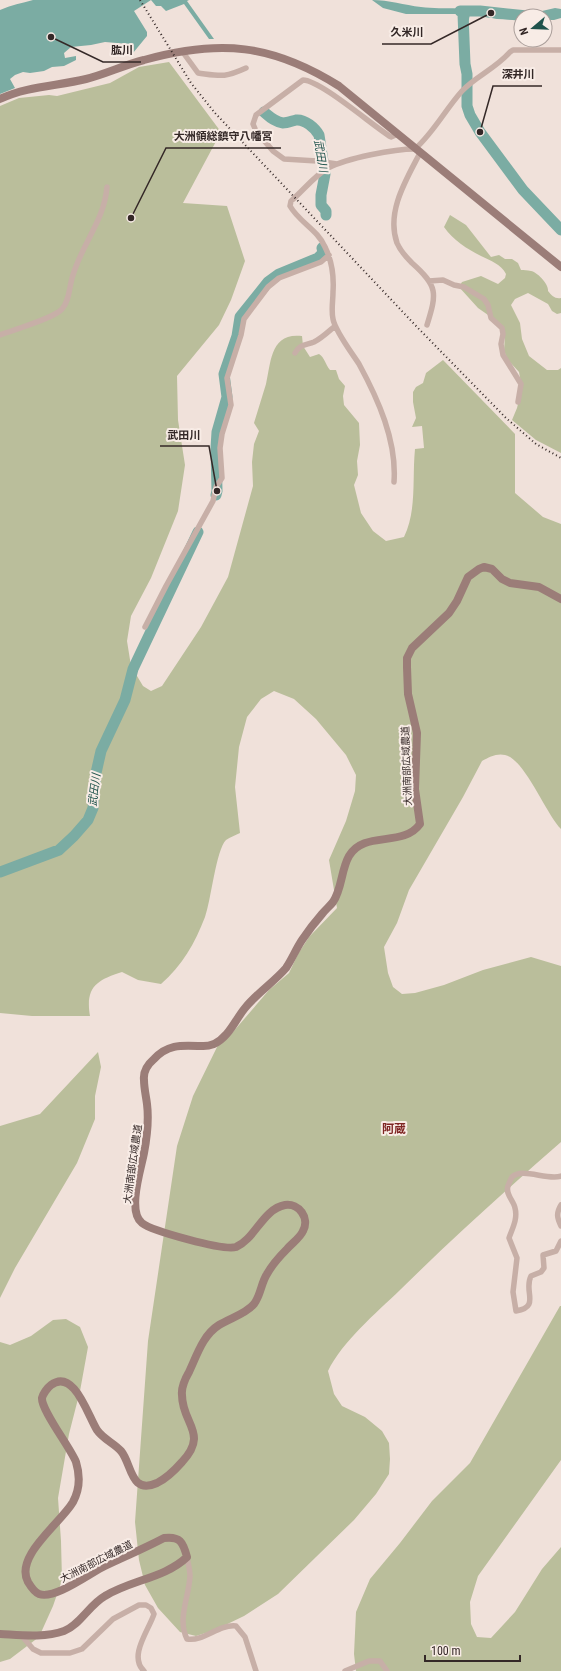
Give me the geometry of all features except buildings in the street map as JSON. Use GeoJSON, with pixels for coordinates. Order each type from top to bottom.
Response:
{"type":"FeatureCollection","features":[{"type":"Feature","properties":{"kind":"street"},"geometry":{"type":"LineString","coordinates":[[0,98],[30,89],[88,79],[143,60],[182,51],[230,47],[261,51],[314,71],[339,86],[561,267]]}},
{"type":"Feature","properties":{"kind":"street"},"geometry":{"type":"LineString","coordinates":[[427,324],[434,303],[433,289],[430,281],[406,257],[397,244],[394,218],[402,187],[418,151],[461,92],[502,61],[510,52],[518,50],[561,50]]}},
{"type":"Feature","properties":{"kind":"street"},"geometry":{"type":"LineString","coordinates":[[182,51],[198,73],[222,76],[231,75],[246,68]]}},
{"type":"Feature","properties":{"kind":"street"},"geometry":{"type":"LineString","coordinates":[[337,164],[284,159],[279,156],[256,131],[253,124],[256,115],[303,80],[308,80],[391,137],[398,134]]}},
{"type":"Feature","properties":{"kind":"street"},"geometry":{"type":"LineString","coordinates":[[394,482],[395,468],[386,425],[371,388],[335,326],[332,311],[332,271],[329,255],[319,237],[293,212],[290,206],[291,201],[321,173],[337,164],[400,149],[418,151]]}},
{"type":"Feature","properties":{"kind":"street"},"geometry":{"type":"LineString","coordinates":[[0,335],[53,315],[62,310],[68,299],[72,276],[81,253],[102,215],[106,202],[107,187]]}},
{"type":"Feature","properties":{"kind":"street"},"geometry":{"type":"LineString","coordinates":[[145,627],[166,586],[214,501],[216,487],[222,478],[220,448],[222,434],[231,405],[227,378],[242,335],[244,320],[268,286],[279,278],[321,262],[329,255]]}},
{"type":"Feature","properties":{"kind":"street"},"geometry":{"type":"LineString","coordinates":[[430,281],[443,280],[464,288],[484,299],[488,305],[491,318],[502,328],[503,334],[501,344],[503,355],[521,384],[518,402]]}},
{"type":"Feature","properties":{"kind":"street"},"geometry":{"type":"LineString","coordinates":[[295,353],[297,349],[307,343],[315,342],[335,326]]}},
{"type":"Feature","properties":{"kind":"street","name":"大洲南部広域農道"},"geometry":{"type":"LineString","coordinates":[[187,1557],[185,1548],[180,1540],[173,1537],[164,1538],[96,1570],[79,1582],[48,1595],[38,1594],[31,1587],[25,1575],[25,1566],[30,1556],[74,1501],[79,1482],[75,1461],[42,1404],[42,1395],[49,1386],[55,1382],[64,1382],[73,1388],[81,1398],[97,1430],[104,1438],[119,1449],[125,1457],[132,1478],[140,1484],[150,1485],[160,1482],[173,1472],[189,1455],[194,1445],[194,1436],[184,1408],[182,1395],[184,1381],[203,1342],[215,1327],[247,1310],[254,1304],[266,1275],[288,1246],[301,1235],[305,1228],[306,1220],[303,1212],[288,1204],[271,1212],[246,1240],[235,1247],[224,1248],[190,1240],[147,1226],[138,1219],[135,1200],[145,1146],[148,1116],[144,1072],[148,1064],[164,1050],[176,1045],[208,1046],[217,1043],[229,1032],[243,1010],[286,967],[302,940],[321,915],[335,900],[350,855],[360,845],[380,840],[403,837],[413,833],[420,824],[415,789],[417,734],[408,694],[407,658],[412,648],[435,627],[453,607],[468,576],[479,568],[488,568],[492,569],[502,579],[510,584],[539,587],[561,599]]}},
{"type":"Feature","properties":{"kind":"street"},"geometry":{"type":"LineString","coordinates":[[561,1176],[549,1177],[524,1173],[512,1177],[507,1188],[508,1194],[516,1209],[516,1221],[509,1238],[517,1258],[513,1292],[516,1311],[523,1310],[528,1307],[531,1301],[528,1281],[530,1276],[541,1272],[544,1268],[542,1255],[556,1250],[561,1241]]}},
{"type":"Feature","properties":{"kind":"street"},"geometry":{"type":"LineString","coordinates":[[561,1205],[557,1212],[557,1219],[561,1226]]}},
{"type":"Feature","properties":{"kind":"street"},"geometry":{"type":"LineString","coordinates":[[0,1634],[50,1635],[65,1631],[74,1625],[94,1603],[106,1595],[179,1565],[187,1557]]}},
{"type":"Feature","properties":{"kind":"street"},"geometry":{"type":"LineString","coordinates":[[187,1557],[190,1576],[183,1615],[183,1631],[187,1639],[192,1640],[228,1625],[236,1626],[245,1637],[256,1671]]}},
{"type":"Feature","properties":{"kind":"street"},"geometry":{"type":"LineString","coordinates":[[21,1635],[33,1649],[41,1652],[70,1653],[82,1649],[113,1619],[139,1605],[146,1605],[151,1608],[154,1614],[142,1642],[138,1656],[140,1668],[144,1671]]}},
{"type":"Feature","properties":{"kind":"street"},"geometry":{"type":"LineString","coordinates":[[345,1671],[369,1661],[380,1662],[386,1671]]}},
{"type":"Feature","properties":{"kind":"green space"},"geometry":{"type":"Polygon","coordinates":[[[169,62],[221,132],[183,203],[227,206],[245,261],[231,300],[219,325],[177,376],[178,420],[185,465],[178,511],[151,578],[131,616],[127,641],[131,666],[143,686],[151,691],[162,686],[201,627],[228,577],[253,486],[252,462],[254,444],[259,431],[254,423],[274,351],[278,344],[291,336],[302,336],[303,346],[310,357],[319,354],[324,359],[330,370],[336,370],[339,379],[345,386],[343,396],[344,405],[359,423],[360,445],[357,461],[358,475],[354,485],[361,513],[373,531],[386,541],[404,537],[411,516],[415,449],[424,448],[422,426],[412,427],[416,418],[413,392],[416,387],[423,383],[426,373],[443,360],[515,434],[515,493],[543,517],[561,524],[561,829],[555,822],[527,776],[512,758],[505,755],[496,755],[482,761],[409,890],[397,923],[384,947],[388,973],[393,987],[402,994],[415,993],[444,985],[483,970],[531,957],[561,966],[561,1142],[459,1233],[370,1318],[342,1349],[328,1371],[334,1394],[342,1406],[365,1417],[382,1431],[389,1443],[389,1474],[376,1494],[354,1520],[278,1594],[244,1616],[215,1630],[196,1636],[180,1632],[158,1608],[145,1585],[139,1560],[135,1522],[148,1341],[177,1146],[193,1096],[218,1045],[233,1032],[269,990],[289,973],[298,954],[309,937],[337,908],[329,860],[346,821],[355,791],[356,775],[346,755],[316,719],[294,699],[274,691],[261,699],[247,717],[239,747],[235,787],[240,833],[226,840],[222,846],[207,910],[201,927],[182,962],[169,977],[161,984],[138,980],[122,972],[106,978],[91,991],[89,998],[90,1016],[32,1016],[0,1013],[0,106],[19,98],[49,95],[57,96],[110,83],[139,67],[169,62]]]}},
{"type":"Feature","properties":{"kind":"green space"},"geometry":{"type":"Polygon","coordinates":[[[450,215],[466,225],[491,257],[499,255],[505,259],[512,259],[518,263],[521,270],[531,271],[542,279],[547,285],[548,291],[555,298],[561,298],[561,313],[557,314],[552,311],[548,304],[528,293],[515,299],[511,305],[520,323],[522,339],[529,356],[547,370],[558,370],[561,368],[561,453],[536,440],[512,420],[522,388],[519,372],[508,360],[504,351],[505,335],[501,324],[478,308],[459,287],[462,282],[481,276],[498,284],[505,278],[506,274],[499,265],[461,244],[452,236],[444,227],[450,215]]]}},
{"type":"Feature","properties":{"kind":"green space"},"geometry":{"type":"Polygon","coordinates":[[[98,1052],[101,1067],[95,1096],[95,1119],[77,1163],[15,1268],[0,1298],[0,1126],[40,1114],[98,1052]]]}},
{"type":"Feature","properties":{"kind":"green space"},"geometry":{"type":"Polygon","coordinates":[[[560,1306],[561,1460],[478,1576],[470,1602],[471,1624],[477,1637],[491,1638],[515,1612],[542,1569],[561,1547],[561,1671],[356,1671],[354,1654],[356,1612],[370,1579],[432,1501],[470,1463],[560,1306]]]}},
{"type":"Feature","properties":{"kind":"green space"},"geometry":{"type":"Polygon","coordinates":[[[66,1319],[80,1327],[88,1347],[80,1391],[69,1434],[58,1498],[62,1580],[53,1606],[39,1637],[10,1659],[0,1662],[0,1342],[10,1345],[31,1336],[53,1320],[66,1319]]]}},
{"type":"Feature","properties":{"kind":"water"},"geometry":{"type":"Polygon","coordinates":[[[33,0],[151,0],[134,11],[147,32],[147,36],[133,53],[128,53],[129,44],[105,42],[71,47],[64,53],[65,58],[76,56],[76,60],[64,66],[52,67],[44,71],[30,73],[23,72],[15,75],[10,79],[15,88],[0,94],[0,10],[12,5],[33,0]]]}},
{"type":"Feature","properties":{"kind":"water"},"geometry":{"type":"Polygon","coordinates":[[[151,0],[189,0],[187,1],[214,39],[209,39],[184,4],[166,11],[161,6],[156,6],[151,0]]]}},
{"type":"Feature","properties":{"kind":"water"},"geometry":{"type":"Polygon","coordinates":[[[372,0],[430,8],[477,10],[494,16],[506,9],[510,9],[513,11],[513,20],[497,19],[470,14],[467,29],[461,29],[458,14],[406,14],[383,8],[372,0]]]}},
{"type":"Feature","properties":{"kind":"water"},"geometry":{"type":"Polygon","coordinates":[[[553,8],[561,9],[561,18],[554,20],[553,8]]]}},
{"type":"Feature","properties":{"kind":"waterway"},"geometry":{"type":"LineString","coordinates":[[460,11],[480,11],[513,15]]}},
{"type":"Feature","properties":{"kind":"waterway"},"geometry":{"type":"LineString","coordinates":[[463,14],[465,64],[467,74],[467,106],[470,115],[480,132],[523,190],[561,230]]}},
{"type":"Feature","properties":{"kind":"waterway","name":"武田川"},"geometry":{"type":"LineString","coordinates":[[264,112],[278,122],[286,123],[296,120],[306,122],[319,135],[325,174],[321,195],[321,205],[326,211],[326,215]]}},
{"type":"Feature","properties":{"kind":"waterway","name":"武田川"},"geometry":{"type":"LineString","coordinates":[[216,495],[217,432],[227,397],[224,374],[237,336],[240,317],[268,282],[279,274],[318,258],[323,253],[322,248]]}},
{"type":"Feature","properties":{"kind":"waterway","name":"武田川"},"geometry":{"type":"LineString","coordinates":[[0,872],[59,850],[88,820],[93,808],[96,773],[101,751],[125,700],[133,669],[198,532]]}},
{"type":"Feature","properties":{"kind":"railway"},"geometry":{"type":"LineString","coordinates":[[140,0],[191,83],[215,113],[417,327],[506,418],[536,444],[561,458]]}},
{"type":"Feature","properties":{"kind":"place","name":"久米川"},"geometry":{"type":"Point","coordinates":[491,13]}},
{"type":"Feature","properties":{"kind":"place","name":"肱川"},"geometry":{"type":"Point","coordinates":[51,37]}},
{"type":"Feature","properties":{"kind":"place","name":"深井川"},"geometry":{"type":"Point","coordinates":[480,132]}},
{"type":"Feature","properties":{"kind":"place","name":"大洲領総鎮守八幡宮"},"geometry":{"type":"Point","coordinates":[131,218]}},
{"type":"Feature","properties":{"kind":"place","name":"武田川"},"geometry":{"type":"Point","coordinates":[217,491]}},
{"type":"Feature","properties":{"kind":"district","name":"阿蔵"},"geometry":{"type":"Point","coordinates":[394,1129]}}]}
